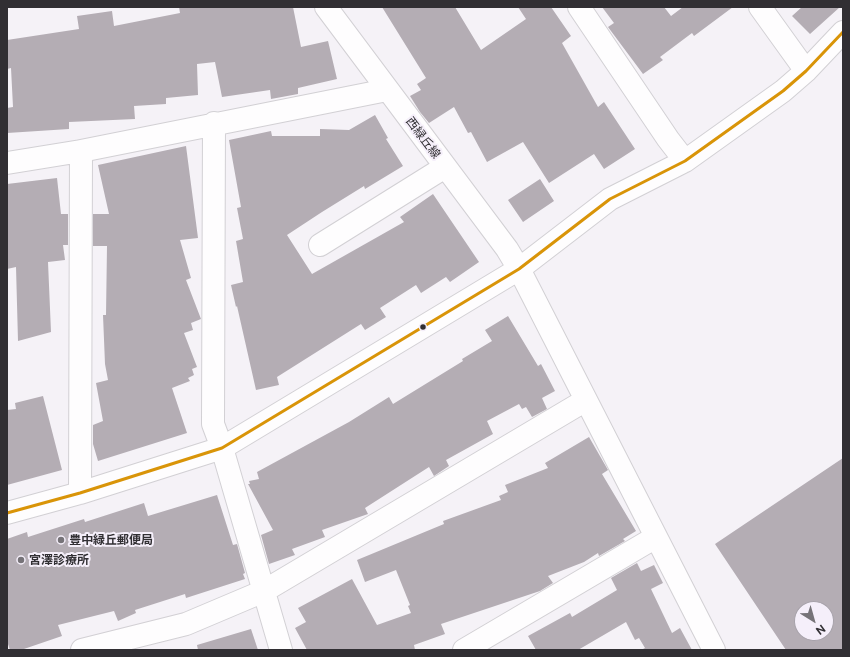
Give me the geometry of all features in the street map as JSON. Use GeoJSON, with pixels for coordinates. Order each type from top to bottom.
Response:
{"type":"FeatureCollection","features":[{"type":"Feature","properties":{"kind":"street","name":"西緑丘線"},"geometry":{"type":"LineString","coordinates":[[326,7],[507,249],[519,269],[714,650]]}},
{"type":"Feature","properties":{"kind":"street"},"geometry":{"type":"LineString","coordinates":[[579,7],[668,139],[685,161]]}},
{"type":"Feature","properties":{"kind":"street"},"geometry":{"type":"LineString","coordinates":[[760,7],[806,70]]}},
{"type":"Feature","properties":{"kind":"street"},"geometry":{"type":"LineString","coordinates":[[7,513],[80,493],[222,448],[519,269],[610,199],[685,161],[783,91],[843,32]]}},
{"type":"Feature","properties":{"kind":"street"},"geometry":{"type":"LineString","coordinates":[[7,163],[81,151],[387,90]]}},
{"type":"Feature","properties":{"kind":"street"},"geometry":{"type":"LineString","coordinates":[[214,124],[213,424],[222,448],[281,650]]}},
{"type":"Feature","properties":{"kind":"street"},"geometry":{"type":"LineString","coordinates":[[80,493],[81,151]]}},
{"type":"Feature","properties":{"kind":"street"},"geometry":{"type":"LineString","coordinates":[[320,245],[445,167]]}},
{"type":"Feature","properties":{"kind":"street"},"geometry":{"type":"LineString","coordinates":[[82,650],[186,624],[264,592],[586,400]]}},
{"type":"Feature","properties":{"kind":"street"},"geometry":{"type":"LineString","coordinates":[[464,650],[656,537]]}},
{"type":"Feature","properties":{"kind":"building"},"geometry":{"type":"Polygon","coordinates":[[[179,7],[293,7],[301,47],[328,41],[337,79],[298,88],[298,94],[271,99],[270,90],[222,97],[215,62],[197,64],[198,95],[166,98],[166,104],[134,106],[135,119],[69,122],[69,129],[7,133],[7,108],[13,107],[11,68],[7,69],[7,40],[79,29],[77,16],[112,11],[114,26],[180,13],[179,7]]]}},
{"type":"Feature","properties":{"kind":"building"},"geometry":{"type":"Polygon","coordinates":[[[382,7],[455,7],[481,50],[526,19],[518,7],[551,7],[571,36],[562,43],[598,107],[604,102],[635,149],[604,169],[594,154],[549,183],[523,142],[487,162],[471,132],[468,133],[454,107],[429,123],[420,112],[410,96],[421,90],[417,84],[426,78],[382,7]]]}},
{"type":"Feature","properties":{"kind":"building"},"geometry":{"type":"Polygon","coordinates":[[[602,7],[664,7],[671,16],[683,7],[733,7],[694,36],[692,33],[660,57],[663,60],[643,74],[608,27],[614,23],[602,7]]]}},
{"type":"Feature","properties":{"kind":"building"},"geometry":{"type":"Polygon","coordinates":[[[802,7],[840,7],[810,34],[792,16],[802,7]]]}},
{"type":"Feature","properties":{"kind":"building"},"geometry":{"type":"Polygon","coordinates":[[[375,115],[388,138],[386,139],[403,166],[365,189],[364,186],[287,235],[312,274],[404,222],[400,217],[433,194],[479,262],[450,282],[446,277],[421,293],[416,285],[380,308],[386,317],[365,330],[361,324],[277,377],[279,385],[256,390],[231,285],[243,282],[236,241],[243,239],[237,208],[241,207],[229,140],[271,131],[272,136],[320,136],[320,129],[349,130],[375,115]]]}},
{"type":"Feature","properties":{"kind":"building"},"geometry":{"type":"Polygon","coordinates":[[[186,146],[198,238],[180,240],[191,278],[186,280],[201,319],[191,323],[193,330],[184,333],[197,367],[192,369],[194,375],[188,378],[190,381],[172,388],[187,433],[98,461],[93,444],[93,425],[103,421],[96,383],[108,380],[105,364],[103,315],[106,315],[107,246],[93,246],[93,214],[109,214],[98,165],[186,146]]]}},
{"type":"Feature","properties":{"kind":"building"},"geometry":{"type":"Polygon","coordinates":[[[57,178],[61,214],[68,214],[68,245],[63,245],[65,260],[48,262],[51,332],[18,341],[16,267],[7,269],[7,184],[57,178]]]}},
{"type":"Feature","properties":{"kind":"building"},"geometry":{"type":"Polygon","coordinates":[[[540,179],[554,201],[523,222],[508,200],[540,179]]]}},
{"type":"Feature","properties":{"kind":"building"},"geometry":{"type":"Polygon","coordinates":[[[508,316],[538,366],[541,364],[555,391],[542,398],[547,409],[532,417],[526,407],[522,409],[519,404],[487,421],[493,434],[446,460],[449,466],[434,476],[429,467],[365,508],[368,514],[322,530],[325,537],[292,549],[295,555],[269,564],[261,535],[273,530],[248,484],[250,484],[249,481],[259,479],[257,472],[349,422],[389,397],[393,404],[463,361],[462,359],[492,341],[485,330],[508,316]]]}},
{"type":"Feature","properties":{"kind":"building"},"geometry":{"type":"Polygon","coordinates":[[[43,396],[62,470],[7,485],[7,410],[16,409],[15,403],[43,396]]]}},
{"type":"Feature","properties":{"kind":"building"},"geometry":{"type":"Polygon","coordinates":[[[589,437],[608,470],[602,474],[636,531],[623,539],[625,541],[599,556],[598,553],[584,562],[548,576],[553,583],[540,591],[441,624],[445,634],[414,645],[415,650],[307,650],[295,628],[306,622],[298,608],[352,579],[377,625],[411,613],[408,606],[410,605],[396,570],[365,582],[357,560],[444,524],[443,521],[501,500],[499,496],[508,492],[505,485],[548,468],[545,463],[589,437]]]}},
{"type":"Feature","properties":{"kind":"building"},"geometry":{"type":"Polygon","coordinates":[[[843,458],[843,650],[786,650],[715,544],[843,458]]]}},
{"type":"Feature","properties":{"kind":"building"},"geometry":{"type":"Polygon","coordinates":[[[217,495],[233,545],[237,544],[245,573],[243,574],[245,579],[186,598],[185,594],[135,610],[136,613],[118,621],[114,611],[58,625],[62,636],[21,650],[10,650],[7,641],[7,539],[27,532],[28,537],[84,519],[85,522],[144,503],[148,516],[217,495]]]}},
{"type":"Feature","properties":{"kind":"building"},"geometry":{"type":"Polygon","coordinates":[[[637,563],[641,571],[654,565],[663,583],[651,589],[672,633],[680,628],[692,650],[641,650],[645,648],[639,638],[635,640],[626,622],[578,650],[536,650],[528,636],[570,613],[572,617],[617,590],[611,578],[637,563]]]}},
{"type":"Feature","properties":{"kind":"building"},"geometry":{"type":"Polygon","coordinates":[[[251,629],[258,650],[198,650],[197,645],[251,629]]]}},
{"type":"Feature","properties":{"kind":"transit line"},"geometry":{"type":"LineString","coordinates":[[7,513],[80,493],[222,448],[519,269],[610,199],[685,161],[783,91],[806,71],[843,32]]}},
{"type":"Feature","properties":{"kind":"place","name":"豊中緑丘郵便局"},"geometry":{"type":"Point","coordinates":[61,540]}},
{"type":"Feature","properties":{"kind":"place","name":"宮澤診療所"},"geometry":{"type":"Point","coordinates":[21,560]}}]}
